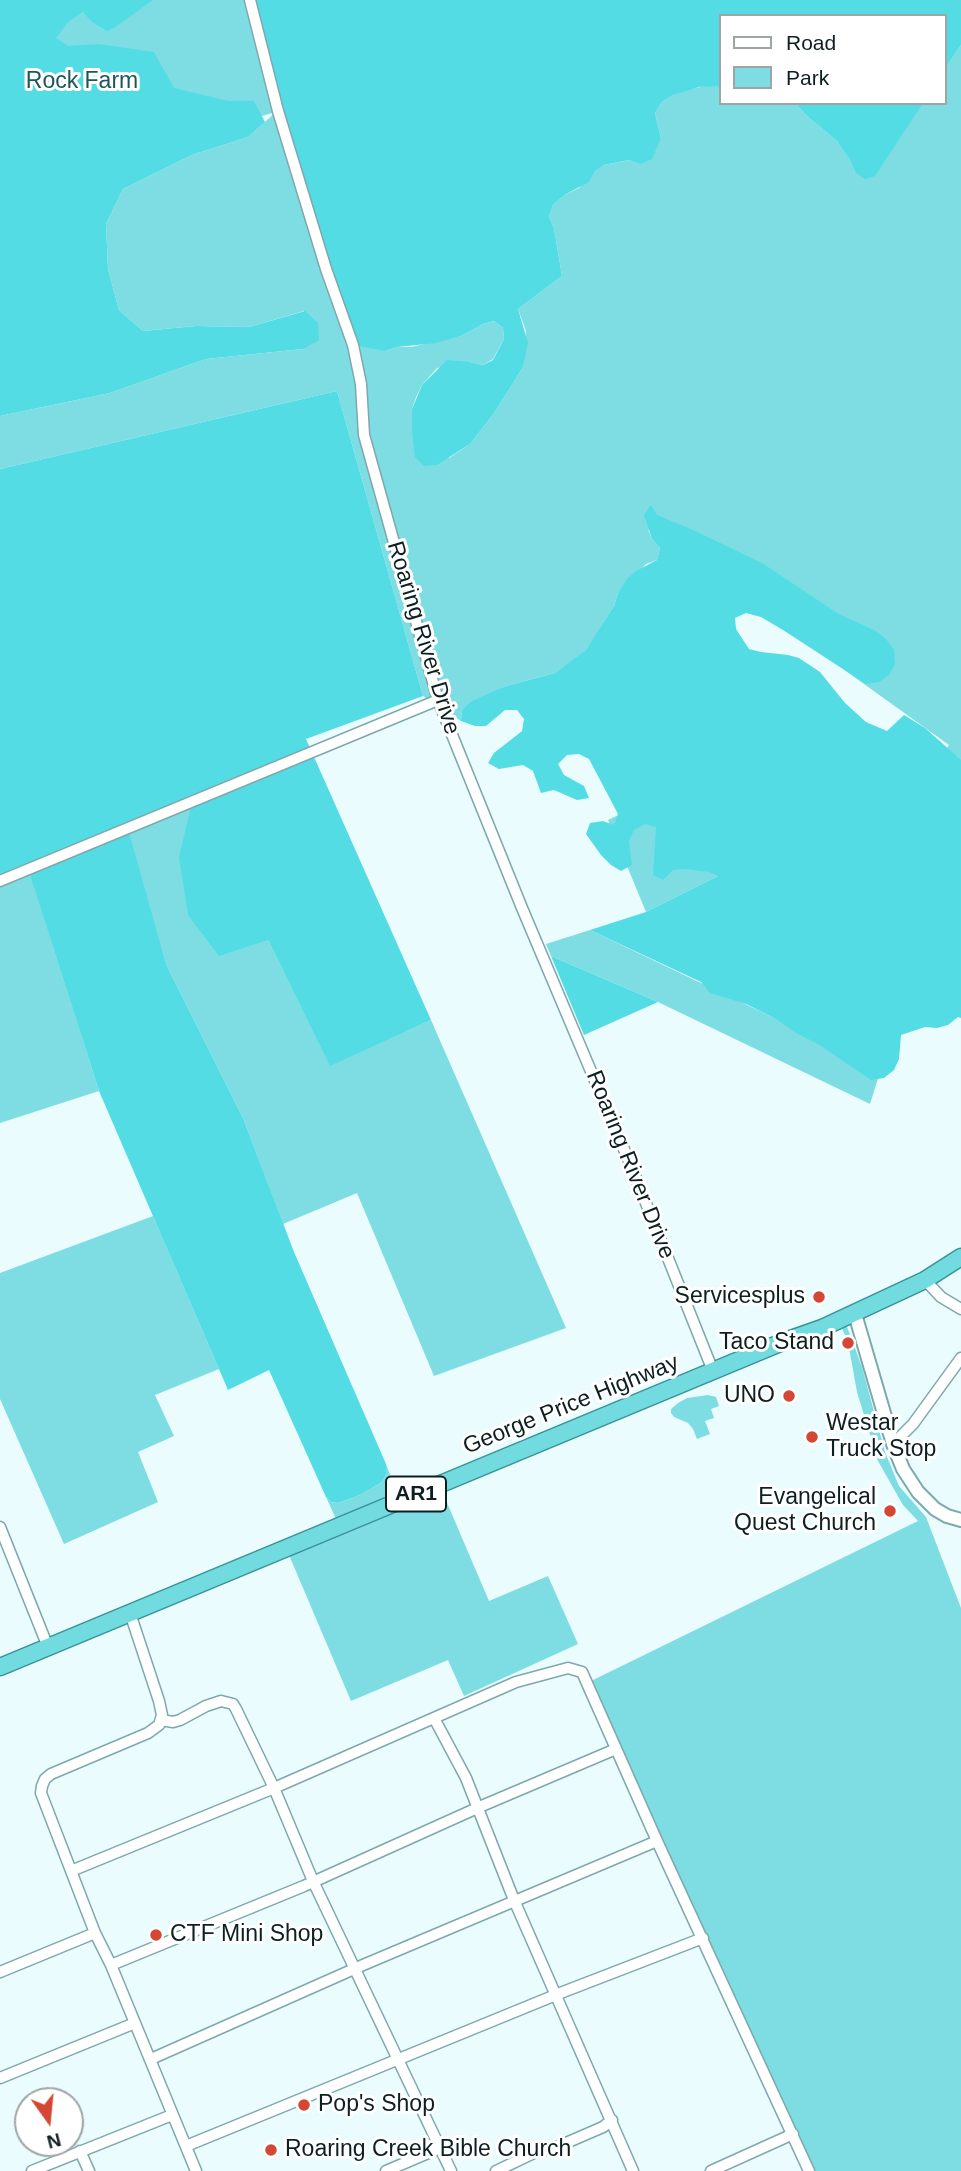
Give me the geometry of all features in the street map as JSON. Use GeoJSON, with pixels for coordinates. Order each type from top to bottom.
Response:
{"type":"FeatureCollection","features":[{"type":"Feature","properties":{"kind":"highway","name":"George Price Highway"},"geometry":{"type":"LineString","coordinates":[[0,1667],[855,1314],[925,1280],[961,1257]]}},
{"type":"Feature","properties":{"kind":"street","name":"Roaring River Drive"},"geometry":{"type":"LineString","coordinates":[[250,0],[278,111],[326,269],[353,345],[361,384],[364,435],[438,700],[713,1371]]}},
{"type":"Feature","properties":{"kind":"street"},"geometry":{"type":"LineString","coordinates":[[0,881],[438,700]]}},
{"type":"Feature","properties":{"kind":"street"},"geometry":{"type":"LineString","coordinates":[[925,1280],[941,1297],[961,1309]]}},
{"type":"Feature","properties":{"kind":"street"},"geometry":{"type":"LineString","coordinates":[[855,1314],[893,1444],[903,1469],[918,1492],[936,1509],[961,1520]]}},
{"type":"Feature","properties":{"kind":"street"},"geometry":{"type":"LineString","coordinates":[[893,1444],[913,1424],[961,1358]]}},
{"type":"Feature","properties":{"kind":"street"},"geometry":{"type":"LineString","coordinates":[[0,1527],[48,1647]]}},
{"type":"Feature","properties":{"kind":"street"},"geometry":{"type":"LineString","coordinates":[[130,1613],[159,1701],[161,1720],[155,1729],[148,1733],[60,1769],[45,1779],[42,1786],[43,1802],[95,1933],[151,2059],[196,2171]]}},
{"type":"Feature","properties":{"kind":"street"},"geometry":{"type":"LineString","coordinates":[[71,1871],[274,1788],[516,1682],[568,1668],[582,1672],[657,1842],[809,2171]]}},
{"type":"Feature","properties":{"kind":"street"},"geometry":{"type":"LineString","coordinates":[[161,1720],[180,1720],[215,1702],[233,1704],[274,1788],[313,1881],[452,2171]]}},
{"type":"Feature","properties":{"kind":"street"},"geometry":{"type":"LineString","coordinates":[[434,1718],[466,1778],[514,1900],[633,2171]]}},
{"type":"Feature","properties":{"kind":"street"},"geometry":{"type":"LineString","coordinates":[[111,1965],[313,1881],[616,1749]]}},
{"type":"Feature","properties":{"kind":"street"},"geometry":{"type":"LineString","coordinates":[[151,2059],[514,1900],[657,1842]]}},
{"type":"Feature","properties":{"kind":"street"},"geometry":{"type":"LineString","coordinates":[[0,1972],[95,1933]]}},
{"type":"Feature","properties":{"kind":"street"},"geometry":{"type":"LineString","coordinates":[[186,2146],[703,1938]]}},
{"type":"Feature","properties":{"kind":"street"},"geometry":{"type":"LineString","coordinates":[[0,2078],[135,2023]]}},
{"type":"Feature","properties":{"kind":"street"},"geometry":{"type":"LineString","coordinates":[[84,2149],[172,2115]]}},
{"type":"Feature","properties":{"kind":"street"},"geometry":{"type":"LineString","coordinates":[[496,2171],[534,2153],[559,2146],[603,2127],[612,2120]]}},
{"type":"Feature","properties":{"kind":"street"},"geometry":{"type":"LineString","coordinates":[[711,2171],[793,2134]]}},
{"type":"Feature","properties":{"kind":"street"},"geometry":{"type":"LineString","coordinates":[[386,2171],[440,2148]]}},
{"type":"Feature","properties":{"kind":"street"},"geometry":{"type":"LineString","coordinates":[[32,2171],[66,2157]]}},
{"type":"Feature","properties":{"kind":"green space","name":"Rock Farm"},"geometry":{"type":"Polygon","coordinates":[[[0,0],[246,0],[385,351],[461,336],[494,321],[503,328],[504,339],[493,359],[483,365],[470,362],[437,368],[422,385],[416,397],[412,409],[449,458],[470,444],[495,412],[523,367],[526,331],[518,309],[562,276],[554,228],[549,217],[553,205],[579,188],[594,171],[604,165],[629,160],[641,163],[661,138],[655,113],[662,102],[685,90],[711,85],[720,86],[720,105],[797,105],[837,141],[852,161],[855,172],[921,105],[947,105],[947,66],[961,45],[961,805],[926,779],[949,745],[648,529],[660,548],[657,560],[646,564],[618,593],[614,606],[593,640],[575,659],[555,673],[506,686],[462,710],[461,721],[423,696],[337,391],[0,469],[0,416],[110,393],[206,359],[303,349],[304,311],[249,327],[196,326],[143,331],[119,310],[108,269],[106,224],[123,189],[192,155],[248,137],[276,112],[0,190],[0,0]]]}},
{"type":"Feature","properties":{"kind":"green space","name":"Rock Farm"},"geometry":{"type":"Polygon","coordinates":[[[0,0],[153,0],[107,31],[92,22],[83,12],[68,22],[56,38],[68,46],[99,44],[154,52],[174,88],[229,101],[254,101],[265,122],[248,137],[192,155],[123,189],[106,224],[108,269],[119,310],[143,331],[196,326],[249,327],[305,311],[318,323],[319,340],[303,349],[206,359],[110,393],[0,416],[0,0]]]}},
{"type":"Feature","properties":{"kind":"green space"},"geometry":{"type":"Polygon","coordinates":[[[251,0],[961,0],[961,45],[947,66],[947,14],[720,14],[720,86],[699,87],[673,95],[662,102],[655,113],[661,138],[652,159],[641,164],[629,160],[604,165],[595,171],[589,182],[566,194],[553,205],[549,217],[554,228],[562,276],[518,309],[528,343],[523,367],[495,412],[470,444],[437,465],[424,466],[415,457],[412,409],[422,385],[447,360],[483,365],[493,360],[504,339],[503,328],[494,321],[461,336],[436,343],[385,351],[353,345],[326,269],[251,0]]]}},
{"type":"Feature","properties":{"kind":"green space"},"geometry":{"type":"Polygon","coordinates":[[[797,105],[922,105],[875,176],[865,179],[855,172],[837,141],[797,105]]]}},
{"type":"Feature","properties":{"kind":"green space"},"geometry":{"type":"Polygon","coordinates":[[[337,391],[423,696],[306,739],[431,1020],[330,1066],[268,940],[219,956],[188,915],[179,857],[192,802],[128,829],[167,966],[243,1118],[294,1252],[386,1464],[386,1475],[382,1482],[360,1495],[338,1503],[331,1502],[326,1497],[269,1370],[228,1390],[99,1091],[27,866],[0,876],[0,469],[337,391]]]}},
{"type":"Feature","properties":{"kind":"green space"},"geometry":{"type":"Polygon","coordinates":[[[651,505],[657,515],[762,563],[837,613],[876,631],[894,650],[895,664],[889,675],[879,682],[866,684],[783,630],[761,617],[746,613],[735,618],[736,629],[749,649],[799,658],[820,672],[845,703],[866,722],[887,731],[904,715],[925,728],[961,760],[961,1018],[958,1017],[948,1025],[925,1027],[901,1035],[899,1059],[894,1070],[884,1078],[871,1080],[776,1019],[746,1004],[710,993],[701,982],[590,930],[646,912],[718,876],[709,872],[684,869],[673,870],[663,880],[653,875],[656,827],[645,824],[634,830],[629,841],[632,865],[621,871],[611,865],[586,834],[590,823],[603,821],[614,825],[618,814],[589,759],[579,754],[567,755],[558,764],[564,775],[584,786],[589,798],[577,800],[554,790],[541,793],[533,771],[523,765],[499,769],[488,763],[494,753],[522,731],[524,719],[517,710],[505,710],[486,726],[475,726],[461,721],[462,710],[472,701],[506,686],[555,673],[586,650],[614,606],[627,579],[657,560],[660,548],[652,539],[644,515],[651,505]]]}},
{"type":"Feature","properties":{"kind":"green space"},"geometry":{"type":"Polygon","coordinates":[[[658,796],[748,861],[646,912],[608,820],[658,796]]]}},
{"type":"Feature","properties":{"kind":"green space"},"geometry":{"type":"Polygon","coordinates":[[[192,802],[268,940],[330,1065],[431,1020],[566,1328],[434,1376],[357,1193],[283,1224],[243,1118],[167,966],[127,828],[192,802]]]}},
{"type":"Feature","properties":{"kind":"green space"},"geometry":{"type":"Polygon","coordinates":[[[27,865],[99,1091],[0,1123],[0,876],[27,865]]]}},
{"type":"Feature","properties":{"kind":"green space"},"geometry":{"type":"Polygon","coordinates":[[[590,930],[881,1069],[870,1104],[658,1002],[551,956],[546,944],[590,930]]]}},
{"type":"Feature","properties":{"kind":"green space"},"geometry":{"type":"Polygon","coordinates":[[[551,956],[658,1002],[584,1035],[551,956]]]}},
{"type":"Feature","properties":{"kind":"green space"},"geometry":{"type":"Polygon","coordinates":[[[153,1216],[219,1369],[155,1395],[174,1436],[138,1452],[158,1502],[64,1544],[0,1399],[0,1273],[153,1216]]]}},
{"type":"Feature","properties":{"kind":"green space"},"geometry":{"type":"Polygon","coordinates":[[[846,1324],[862,1367],[885,1452],[899,1486],[926,1517],[961,1608],[961,2171],[809,2171],[591,1681],[918,1521],[903,1505],[878,1461],[857,1392],[848,1342],[841,1326],[846,1324]]]}},
{"type":"Feature","properties":{"kind":"green space"},"geometry":{"type":"Polygon","coordinates":[[[708,1395],[716,1397],[719,1406],[711,1409],[714,1418],[705,1421],[710,1434],[697,1439],[688,1423],[674,1417],[671,1409],[687,1398],[708,1395]]]}},
{"type":"Feature","properties":{"kind":"green space"},"geometry":{"type":"Polygon","coordinates":[[[386,1464],[397,1493],[336,1519],[326,1497],[331,1502],[338,1503],[360,1495],[382,1482],[386,1475],[386,1464]]]}},
{"type":"Feature","properties":{"kind":"green space"},"geometry":{"type":"Polygon","coordinates":[[[442,1491],[489,1601],[548,1576],[578,1644],[464,1696],[448,1660],[351,1701],[289,1555],[442,1491]]]}},
{"type":"Feature","properties":{"kind":"place","name":"Servicesplus"},"geometry":{"type":"Point","coordinates":[819,1297]}},
{"type":"Feature","properties":{"kind":"place","name":"Taco Stand"},"geometry":{"type":"Point","coordinates":[848,1343]}},
{"type":"Feature","properties":{"kind":"place","name":"UNO"},"geometry":{"type":"Point","coordinates":[789,1396]}},
{"type":"Feature","properties":{"kind":"place","name":"Westar Truck Stop"},"geometry":{"type":"Point","coordinates":[812,1437]}},
{"type":"Feature","properties":{"kind":"place","name":"Evangelical Quest Church"},"geometry":{"type":"Point","coordinates":[890,1511]}},
{"type":"Feature","properties":{"kind":"place","name":"CTF Mini Shop"},"geometry":{"type":"Point","coordinates":[156,1935]}},
{"type":"Feature","properties":{"kind":"place","name":"Pop's Shop"},"geometry":{"type":"Point","coordinates":[304,2105]}},
{"type":"Feature","properties":{"kind":"place","name":"Roaring Creek Bible Church"},"geometry":{"type":"Point","coordinates":[271,2150]}}]}
